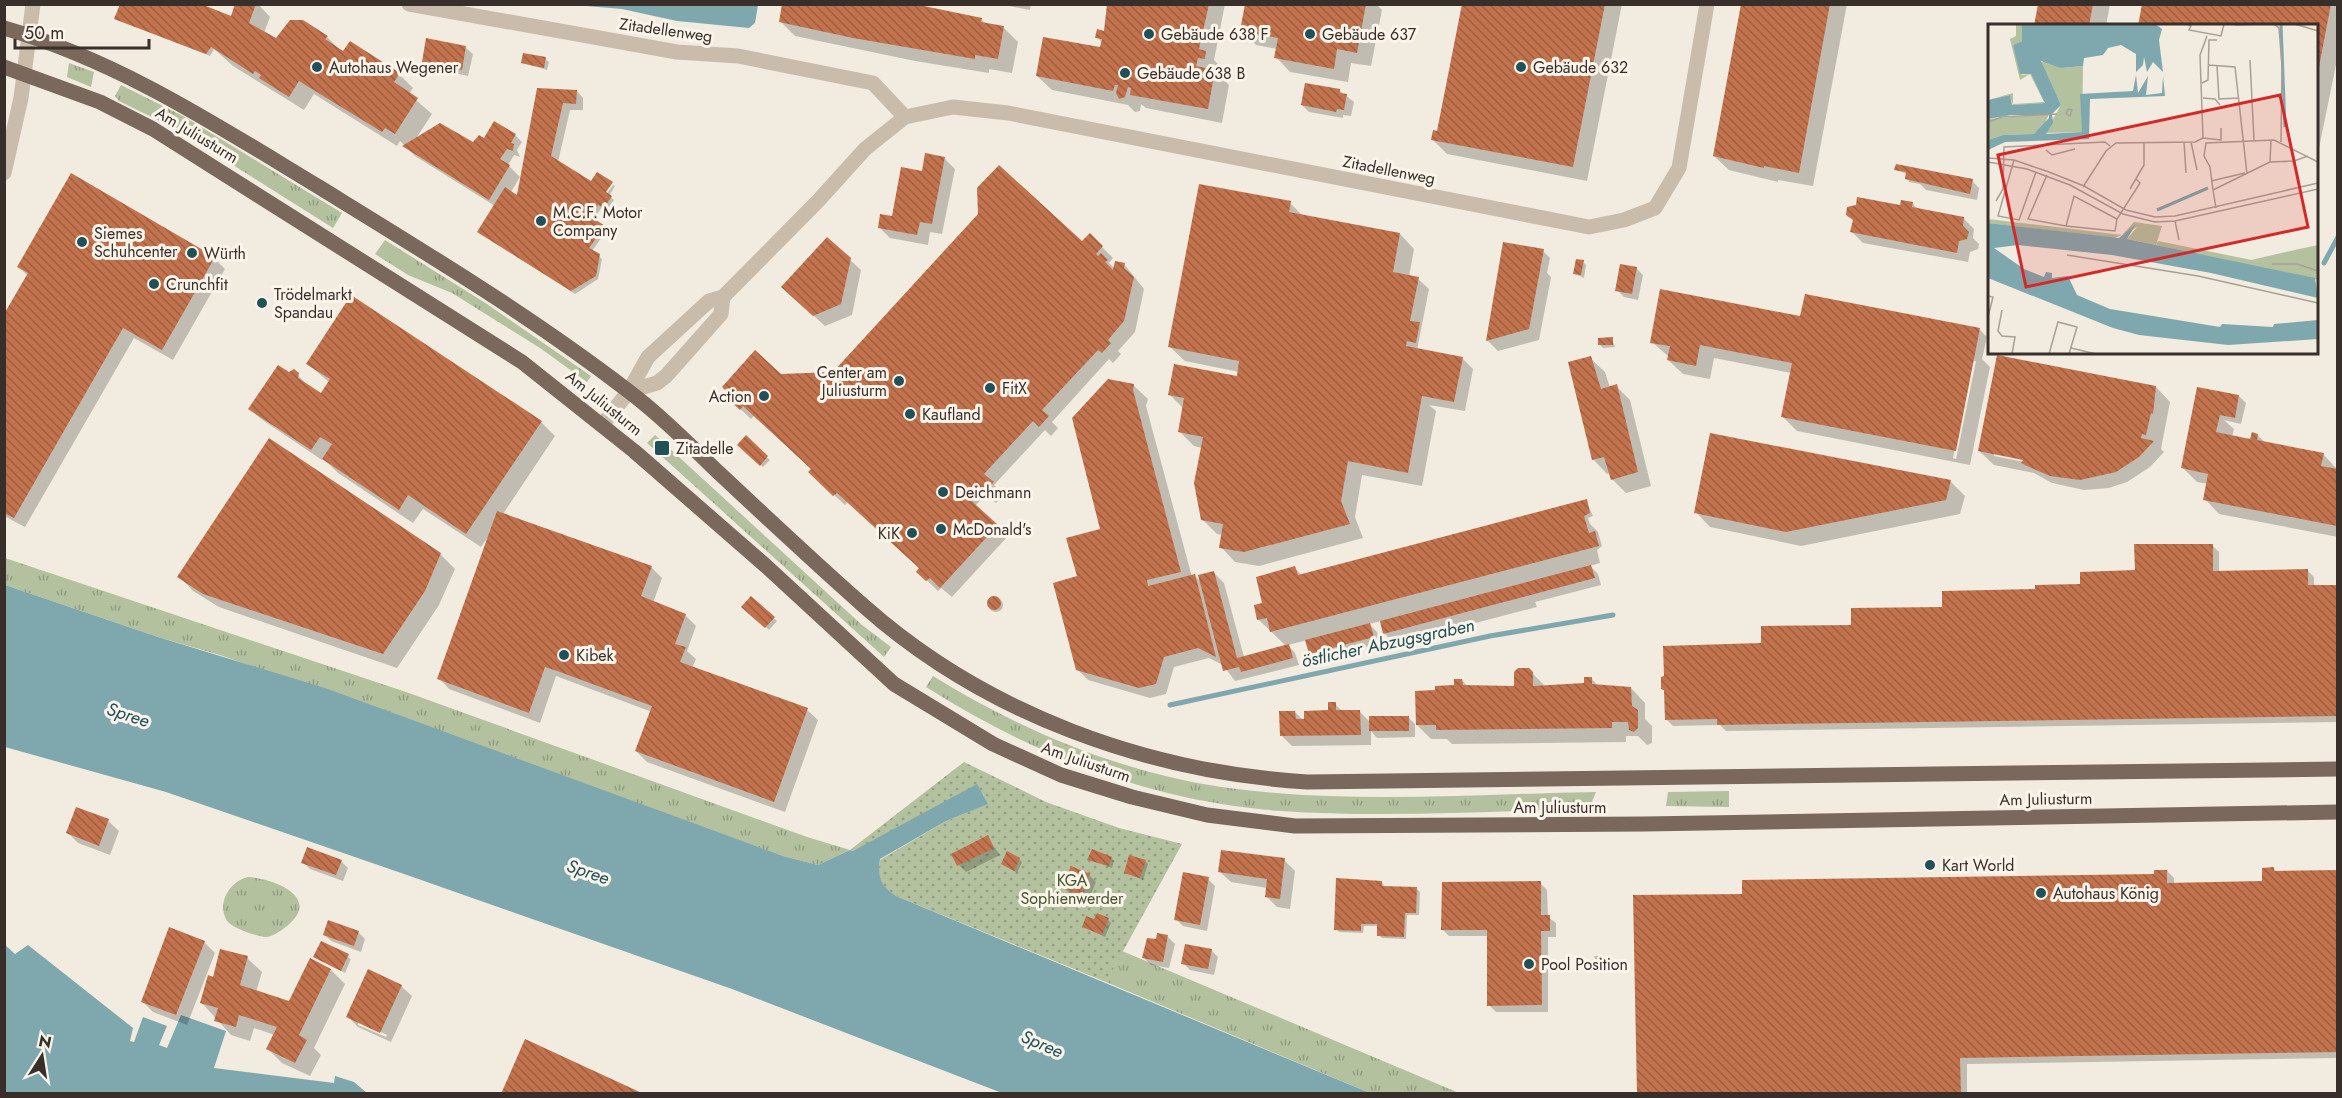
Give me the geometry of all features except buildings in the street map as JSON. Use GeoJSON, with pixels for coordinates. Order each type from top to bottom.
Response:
{"type":"FeatureCollection","features":[{"type":"Feature","properties":{"kind":"main road","name":"Am Juliusturm"},"geometry":{"type":"LineString","coordinates":[[4,28],[29,35],[118,71],[200,115],[522,314],[629,391],[868,610],[921,653],[1011,704],[1074,733],[1140,755],[1213,771],[1307,782],[2337,769]]}},
{"type":"Feature","properties":{"kind":"main road","name":"Am Juliusturm"},"geometry":{"type":"LineString","coordinates":[[4,67],[100,102],[153,129],[522,362],[603,424],[766,566],[894,684],[993,744],[1061,775],[1132,797],[1207,815],[1259,823],[1329,826],[1637,824],[2337,812]]}},
{"type":"Feature","properties":{"kind":"street"},"geometry":{"type":"LineString","coordinates":[[4,173],[25,74],[33,4]]}},
{"type":"Feature","properties":{"kind":"street","name":"Zitadellenweg"},"geometry":{"type":"LineString","coordinates":[[409,4],[676,52],[738,56],[873,83],[905,117]]}},
{"type":"Feature","properties":{"kind":"street","name":"Zitadellenweg"},"geometry":{"type":"LineString","coordinates":[[603,424],[629,391],[648,357],[709,300],[723,297],[818,201],[865,149],[905,117],[953,107],[1008,113],[1589,227],[1624,220],[1655,208],[1679,168],[1707,4]]}},
{"type":"Feature","properties":{"kind":"street","name":"Zitadellenweg"},"geometry":{"type":"LineString","coordinates":[[629,391],[657,382],[666,376],[722,314],[723,297]]}},
{"type":"Feature","properties":{"kind":"green space"},"geometry":{"type":"Polygon","coordinates":[[[69,63],[94,72],[91,87],[67,77],[69,63]]]}},
{"type":"Feature","properties":{"kind":"green space"},"geometry":{"type":"Polygon","coordinates":[[[121,85],[183,116],[342,213],[333,228],[176,129],[119,101],[115,96],[121,85]]]}},
{"type":"Feature","properties":{"kind":"green space"},"geometry":{"type":"Polygon","coordinates":[[[385,240],[487,304],[591,376],[587,382],[540,348],[452,293],[408,275],[375,254],[385,240]]]}},
{"type":"Feature","properties":{"kind":"green space"},"geometry":{"type":"Polygon","coordinates":[[[655,435],[862,625],[891,647],[884,657],[647,443],[655,435]]]}},
{"type":"Feature","properties":{"kind":"green space"},"geometry":{"type":"Polygon","coordinates":[[[5,558],[406,692],[807,837],[850,850],[818,865],[783,856],[223,656],[158,637],[5,585],[5,558]]]}},
{"type":"Feature","properties":{"kind":"green space"},"geometry":{"type":"Polygon","coordinates":[[[933,676],[1004,716],[1079,749],[1118,763],[1197,783],[1282,794],[1327,796],[1416,797],[1596,792],[1589,809],[1358,814],[1281,811],[1233,806],[1141,786],[1052,754],[1009,734],[926,687],[933,676]]]}},
{"type":"Feature","properties":{"kind":"green space","name":"KGA Sophienwerder"},"geometry":{"type":"Polygon","coordinates":[[[964,762],[1046,802],[1119,828],[1182,844],[1106,982],[896,896],[883,885],[879,871],[880,860],[946,821],[987,804],[983,794],[853,851],[850,850],[964,762]]]}},
{"type":"Feature","properties":{"kind":"green space"},"geometry":{"type":"Polygon","coordinates":[[[1729,791],[1729,807],[1666,806],[1668,792],[1729,791]]]}},
{"type":"Feature","properties":{"kind":"green space"},"geometry":{"type":"Polygon","coordinates":[[[248,877],[283,886],[298,900],[299,909],[295,918],[271,936],[263,937],[245,931],[233,926],[226,919],[223,905],[227,893],[236,883],[248,877]]]}},
{"type":"Feature","properties":{"kind":"green space"},"geometry":{"type":"Polygon","coordinates":[[[1122,951],[1459,1093],[1370,1093],[1106,982],[1122,951]]]}},
{"type":"Feature","properties":{"kind":"water"},"geometry":{"type":"Polygon","coordinates":[[[574,5],[758,5],[755,23],[749,28],[677,21],[622,9],[574,5]]]}},
{"type":"Feature","properties":{"kind":"water","name":"Spree"},"geometry":{"type":"Polygon","coordinates":[[[5,585],[158,637],[325,688],[783,856],[818,865],[850,850],[853,851],[977,784],[988,804],[946,821],[880,859],[881,880],[896,896],[1370,1093],[1002,1093],[732,989],[407,875],[166,792],[5,747],[5,585]]]}},
{"type":"Feature","properties":{"kind":"water"},"geometry":{"type":"Polygon","coordinates":[[[4,944],[15,954],[28,945],[133,1028],[130,1041],[134,1042],[143,1017],[167,1026],[159,1045],[167,1048],[181,1015],[226,1031],[214,1068],[334,1083],[335,1076],[354,1082],[367,1093],[5,1093],[4,944]]]}},
{"type":"Feature","properties":{"kind":"waterway","name":"östlicher Abzugsgraben"},"geometry":{"type":"LineString","coordinates":[[2324,263],[2338,237]]}},
{"type":"Feature","properties":{"kind":"waterway","name":"östlicher Abzugsgraben"},"geometry":{"type":"LineString","coordinates":[[1170,705],[1490,636],[1613,615]]}},
{"type":"Feature","properties":{"kind":"place","name":"Gebäude 638 F"},"geometry":{"type":"Point","coordinates":[1149,34]}},
{"type":"Feature","properties":{"kind":"place","name":"Gebäude 637"},"geometry":{"type":"Point","coordinates":[1310,34]}},
{"type":"Feature","properties":{"kind":"place","name":"Autohaus Wegener"},"geometry":{"type":"Point","coordinates":[317,67]}},
{"type":"Feature","properties":{"kind":"place","name":"Gebäude 632"},"geometry":{"type":"Point","coordinates":[1521,67]}},
{"type":"Feature","properties":{"kind":"place","name":"Gebäude 638 B"},"geometry":{"type":"Point","coordinates":[1125,73]}},
{"type":"Feature","properties":{"kind":"place","name":"M.C.F. Motor Company"},"geometry":{"type":"Point","coordinates":[541,221]}},
{"type":"Feature","properties":{"kind":"place","name":"Siemes Schuhcenter"},"geometry":{"type":"Point","coordinates":[82,242]}},
{"type":"Feature","properties":{"kind":"place","name":"Würth"},"geometry":{"type":"Point","coordinates":[192,253]}},
{"type":"Feature","properties":{"kind":"place","name":"Crunchfit"},"geometry":{"type":"Point","coordinates":[154,284]}},
{"type":"Feature","properties":{"kind":"place","name":"Trödelmarkt Spandau"},"geometry":{"type":"Point","coordinates":[262,303]}},
{"type":"Feature","properties":{"kind":"place","name":"Center am Juliusturm"},"geometry":{"type":"Point","coordinates":[899,381]}},
{"type":"Feature","properties":{"kind":"place","name":"FitX"},"geometry":{"type":"Point","coordinates":[990,388]}},
{"type":"Feature","properties":{"kind":"place","name":"Action"},"geometry":{"type":"Point","coordinates":[764,396]}},
{"type":"Feature","properties":{"kind":"place","name":"Kaufland"},"geometry":{"type":"Point","coordinates":[910,414]}},
{"type":"Feature","properties":{"kind":"place","name":"Zitadelle"},"geometry":{"type":"Point","coordinates":[662,448]}},
{"type":"Feature","properties":{"kind":"place","name":"Deichmann"},"geometry":{"type":"Point","coordinates":[943,492]}},
{"type":"Feature","properties":{"kind":"place","name":"McDonald's"},"geometry":{"type":"Point","coordinates":[941,529]}},
{"type":"Feature","properties":{"kind":"place","name":"KiK"},"geometry":{"type":"Point","coordinates":[912,533]}},
{"type":"Feature","properties":{"kind":"place","name":"Kibek"},"geometry":{"type":"Point","coordinates":[564,655]}},
{"type":"Feature","properties":{"kind":"place","name":"Kart World"},"geometry":{"type":"Point","coordinates":[1930,865]}},
{"type":"Feature","properties":{"kind":"place","name":"Autohaus König"},"geometry":{"type":"Point","coordinates":[2041,893]}},
{"type":"Feature","properties":{"kind":"place","name":"Pool Position"},"geometry":{"type":"Point","coordinates":[1529,964]}}]}
